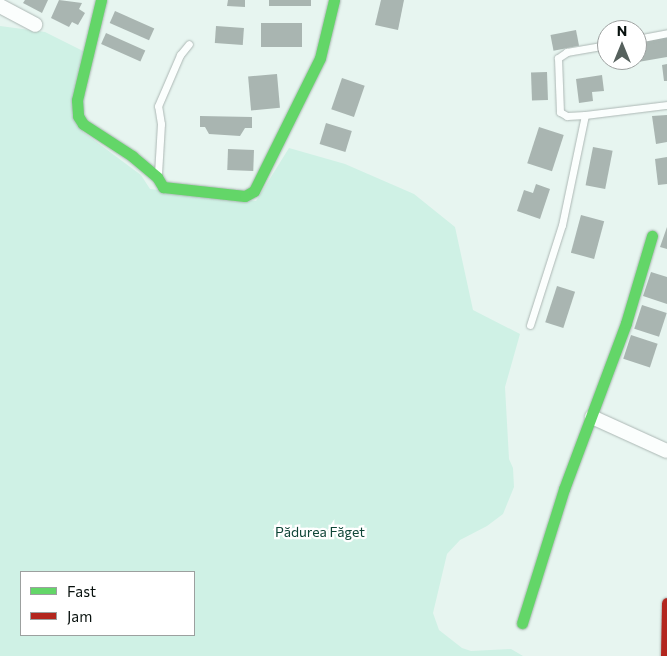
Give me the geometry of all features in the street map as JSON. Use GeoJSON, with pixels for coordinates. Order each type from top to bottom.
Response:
{"type":"FeatureCollection","features":[{"type":"Feature","properties":{"kind":"street"},"geometry":{"type":"LineString","coordinates":[[102,0],[77,100],[78,116],[83,124],[157,177],[163,187],[178,191],[245,196],[251,195],[256,187],[320,58],[334,0]]}},
{"type":"Feature","properties":{"kind":"street"},"geometry":{"type":"LineString","coordinates":[[0,6],[35,25]]}},
{"type":"Feature","properties":{"kind":"street"},"geometry":{"type":"LineString","coordinates":[[522,623],[564,489],[592,417],[652,236]]}},
{"type":"Feature","properties":{"kind":"street"},"geometry":{"type":"LineString","coordinates":[[592,417],[667,451]]}},
{"type":"Feature","properties":{"kind":"street"},"geometry":{"type":"LineString","coordinates":[[666,656],[667,603]]}},
{"type":"Feature","properties":{"kind":"lane"},"geometry":{"type":"LineString","coordinates":[[647,37],[667,33]]}},
{"type":"Feature","properties":{"kind":"lane"},"geometry":{"type":"LineString","coordinates":[[157,177],[161,132],[158,106],[180,55],[190,44]]}},
{"type":"Feature","properties":{"kind":"lane"},"geometry":{"type":"LineString","coordinates":[[597,47],[567,52],[558,58],[557,108],[567,116],[667,105]]}},
{"type":"Feature","properties":{"kind":"lane"},"geometry":{"type":"LineString","coordinates":[[530,325],[562,225],[585,115]]}},
{"type":"Feature","properties":{"kind":"green space","name":"Pădurea Făget"},"geometry":{"type":"Polygon","coordinates":[[[0,26],[45,32],[87,53],[83,132],[141,175],[150,189],[256,201],[289,148],[345,164],[414,194],[455,227],[473,310],[520,334],[505,387],[509,459],[513,468],[514,487],[503,514],[487,526],[460,540],[447,554],[433,613],[439,630],[462,648],[471,651],[511,649],[523,656],[0,656],[0,26]]]}},
{"type":"Feature","properties":{"kind":"building"},"geometry":{"type":"Polygon","coordinates":[[[25,0],[48,0],[42,13],[23,3],[25,0]]]}},
{"type":"Feature","properties":{"kind":"building"},"geometry":{"type":"Polygon","coordinates":[[[59,0],[82,3],[79,9],[85,13],[78,25],[72,22],[69,27],[51,18],[59,0]]]}},
{"type":"Feature","properties":{"kind":"building"},"geometry":{"type":"Polygon","coordinates":[[[228,0],[245,0],[245,7],[227,6],[228,0]]]}},
{"type":"Feature","properties":{"kind":"building"},"geometry":{"type":"Polygon","coordinates":[[[269,0],[311,0],[311,6],[269,6],[269,0]]]}},
{"type":"Feature","properties":{"kind":"building"},"geometry":{"type":"Polygon","coordinates":[[[381,0],[404,0],[398,30],[375,25],[381,0]]]}},
{"type":"Feature","properties":{"kind":"building"},"geometry":{"type":"Polygon","coordinates":[[[115,11],[154,28],[149,40],[110,23],[115,11]]]}},
{"type":"Feature","properties":{"kind":"building"},"geometry":{"type":"Polygon","coordinates":[[[261,23],[302,23],[302,47],[261,47],[261,23]]]}},
{"type":"Feature","properties":{"kind":"building"},"geometry":{"type":"Polygon","coordinates":[[[216,26],[244,28],[243,45],[215,43],[216,26]]]}},
{"type":"Feature","properties":{"kind":"building"},"geometry":{"type":"Polygon","coordinates":[[[576,30],[579,46],[554,51],[550,35],[576,30]]]}},
{"type":"Feature","properties":{"kind":"building"},"geometry":{"type":"Polygon","coordinates":[[[106,33],[145,50],[140,61],[101,44],[106,33]]]}},
{"type":"Feature","properties":{"kind":"building"},"geometry":{"type":"Polygon","coordinates":[[[667,37],[667,57],[647,60],[647,41],[667,37]]]}},
{"type":"Feature","properties":{"kind":"building"},"geometry":{"type":"Polygon","coordinates":[[[667,64],[667,81],[664,81],[662,65],[667,64]]]}},
{"type":"Feature","properties":{"kind":"building"},"geometry":{"type":"Polygon","coordinates":[[[547,72],[548,100],[532,101],[531,73],[547,72]]]}},
{"type":"Feature","properties":{"kind":"building"},"geometry":{"type":"Polygon","coordinates":[[[277,74],[280,108],[251,110],[248,77],[277,74]]]}},
{"type":"Feature","properties":{"kind":"building"},"geometry":{"type":"Polygon","coordinates":[[[602,75],[604,91],[592,92],[593,101],[579,103],[576,79],[602,75]]]}},
{"type":"Feature","properties":{"kind":"building"},"geometry":{"type":"Polygon","coordinates":[[[342,78],[365,86],[354,117],[331,109],[342,78]]]}},
{"type":"Feature","properties":{"kind":"building"},"geometry":{"type":"Polygon","coordinates":[[[667,115],[667,142],[656,144],[652,116],[667,115]]]}},
{"type":"Feature","properties":{"kind":"building"},"geometry":{"type":"Polygon","coordinates":[[[200,116],[252,117],[252,128],[245,128],[240,136],[209,134],[205,127],[200,127],[200,116]]]}},
{"type":"Feature","properties":{"kind":"building"},"geometry":{"type":"Polygon","coordinates":[[[326,123],[352,131],[345,152],[320,144],[326,123]]]}},
{"type":"Feature","properties":{"kind":"building"},"geometry":{"type":"Polygon","coordinates":[[[539,127],[564,135],[552,171],[527,163],[539,127]]]}},
{"type":"Feature","properties":{"kind":"building"},"geometry":{"type":"Polygon","coordinates":[[[593,147],[613,151],[605,189],[586,185],[593,147]]]}},
{"type":"Feature","properties":{"kind":"building"},"geometry":{"type":"Polygon","coordinates":[[[228,149],[254,150],[253,171],[227,170],[228,149]]]}},
{"type":"Feature","properties":{"kind":"building"},"geometry":{"type":"Polygon","coordinates":[[[667,157],[667,184],[658,185],[655,159],[667,157]]]}},
{"type":"Feature","properties":{"kind":"building"},"geometry":{"type":"Polygon","coordinates":[[[536,184],[550,189],[540,219],[517,211],[524,190],[533,193],[536,184]]]}},
{"type":"Feature","properties":{"kind":"building"},"geometry":{"type":"Polygon","coordinates":[[[581,215],[604,221],[594,259],[571,253],[581,215]]]}},
{"type":"Feature","properties":{"kind":"building"},"geometry":{"type":"Polygon","coordinates":[[[667,227],[667,249],[660,247],[667,227]]]}},
{"type":"Feature","properties":{"kind":"building"},"geometry":{"type":"Polygon","coordinates":[[[651,272],[667,277],[667,304],[643,296],[651,272]]]}},
{"type":"Feature","properties":{"kind":"building"},"geometry":{"type":"Polygon","coordinates":[[[557,286],[575,292],[563,328],[545,322],[557,286]]]}},
{"type":"Feature","properties":{"kind":"building"},"geometry":{"type":"Polygon","coordinates":[[[642,305],[667,313],[659,337],[634,329],[642,305]]]}},
{"type":"Feature","properties":{"kind":"building"},"geometry":{"type":"Polygon","coordinates":[[[631,335],[658,344],[650,367],[623,359],[631,335]]]}},
{"type":"Feature","properties":{"kind":"traffic: fast"},"geometry":{"type":"LineString","coordinates":[[101,0],[77,100],[78,116],[83,124],[132,156],[157,177],[163,187],[245,196],[254,191],[320,58],[334,0]]}},
{"type":"Feature","properties":{"kind":"traffic: fast"},"geometry":{"type":"LineString","coordinates":[[522,623],[564,489],[626,323],[652,236]]}},
{"type":"Feature","properties":{"kind":"traffic: jam"},"geometry":{"type":"LineString","coordinates":[[666,656],[667,603]]}}]}
